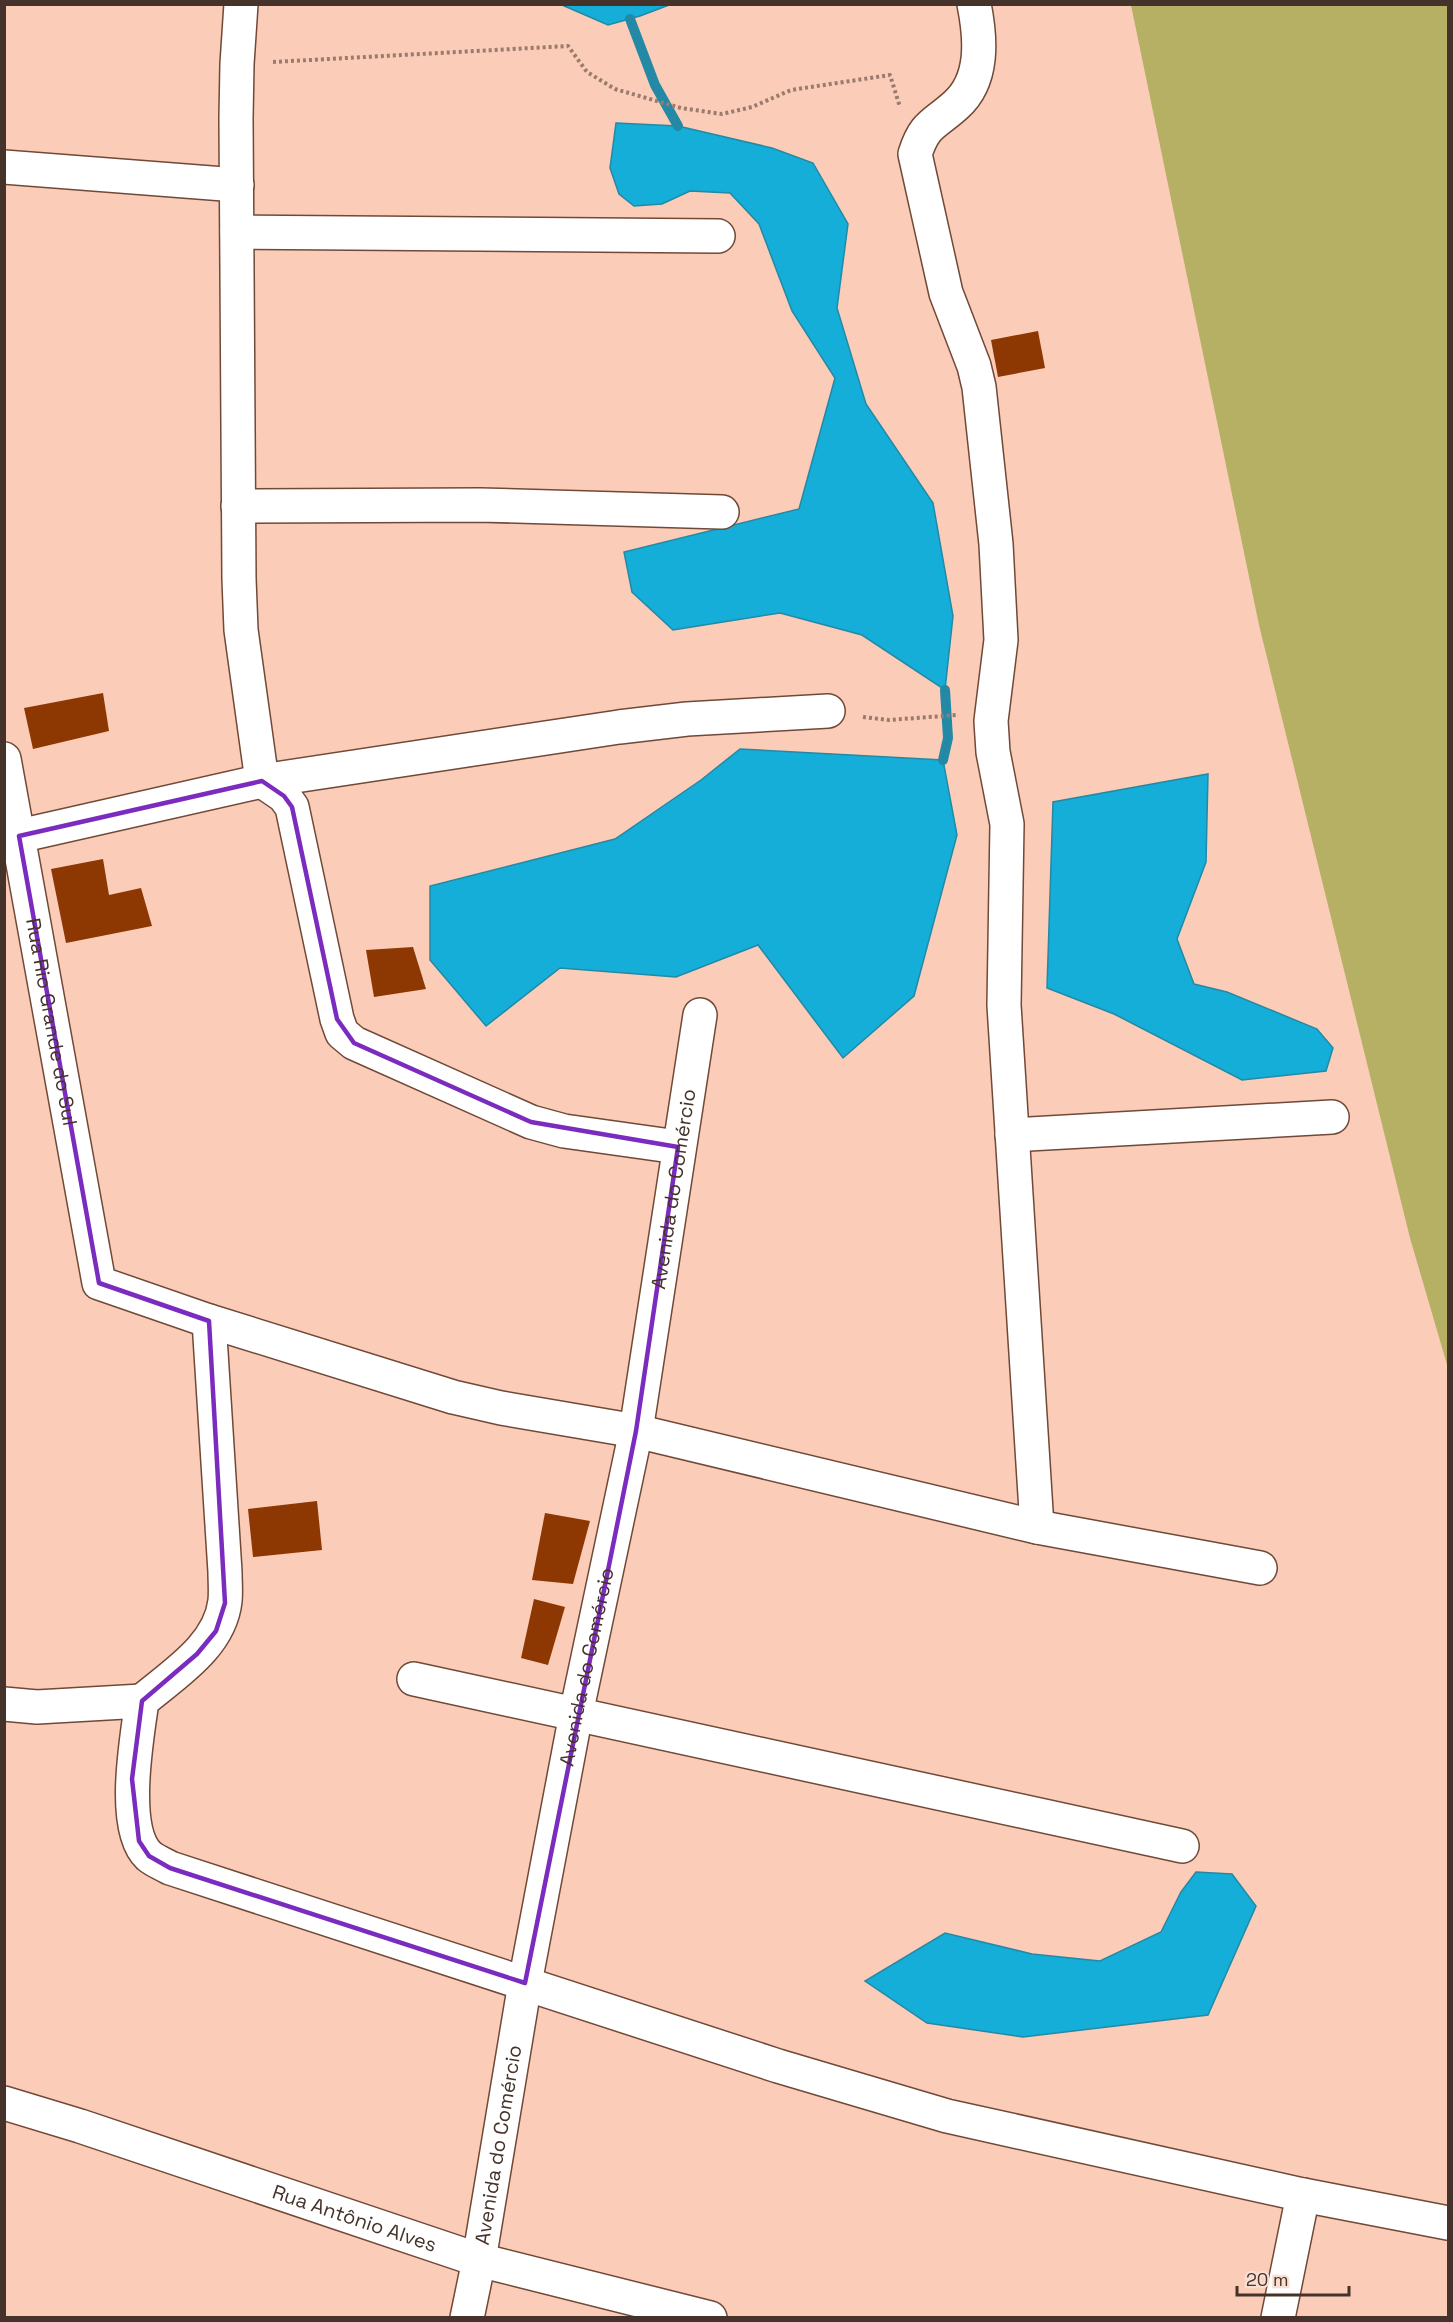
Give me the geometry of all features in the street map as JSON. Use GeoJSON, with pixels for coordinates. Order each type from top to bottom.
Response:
{"type":"FeatureCollection","features":[{"type":"Feature","properties":{"kind":"street"},"geometry":{"type":"LineString","coordinates":[[241,4],[237,64],[237,232],[238,506],[242,630],[262,781],[284,796],[292,807],[337,1019],[342,1033],[354,1043],[531,1122],[564,1131],[678,1147]]}},
{"type":"Feature","properties":{"kind":"street"},"geometry":{"type":"LineString","coordinates":[[974,4],[979,44],[978,68],[958,104],[921,136],[915,154],[946,294],[974,366],[979,387],[996,544],[1001,640],[991,721],[993,752],[1007,824],[1004,1005],[1037,1527]]}},
{"type":"Feature","properties":{"kind":"street"},"geometry":{"type":"LineString","coordinates":[[4,167],[237,185]]}},
{"type":"Feature","properties":{"kind":"street"},"geometry":{"type":"LineString","coordinates":[[237,232],[718,236]]}},
{"type":"Feature","properties":{"kind":"street"},"geometry":{"type":"LineString","coordinates":[[238,506],[503,505],[722,512]]}},
{"type":"Feature","properties":{"kind":"street"},"geometry":{"type":"LineString","coordinates":[[19,836],[262,781],[619,727],[687,719],[828,711]]}},
{"type":"Feature","properties":{"kind":"street","name":"Rua Rio Grande do Sul"},"geometry":{"type":"LineString","coordinates":[[4,759],[99,1283],[209,1321]]}},
{"type":"Feature","properties":{"kind":"street","name":"Avenida do Comércio"},"geometry":{"type":"LineString","coordinates":[[467,2318],[479,2260],[525,1983],[576,1714],[636,1431],[700,1015]]}},
{"type":"Feature","properties":{"kind":"street"},"geometry":{"type":"LineString","coordinates":[[1012,1135],[1332,1117]]}},
{"type":"Feature","properties":{"kind":"street"},"geometry":{"type":"LineString","coordinates":[[4,1704],[37,1707],[142,1701],[197,1654],[216,1631],[225,1603],[225,1572],[209,1321],[453,1397],[501,1408],[636,1431],[1037,1527],[1260,1568]]}},
{"type":"Feature","properties":{"kind":"street"},"geometry":{"type":"LineString","coordinates":[[414,1679],[1182,1846]]}},
{"type":"Feature","properties":{"kind":"street"},"geometry":{"type":"LineString","coordinates":[[142,1701],[132,1779],[132,1800],[139,1841],[149,1856],[170,1868],[778,2066],[947,2116],[1303,2195],[1449,2223]]}},
{"type":"Feature","properties":{"kind":"street","name":"Rua Antônio Alves"},"geometry":{"type":"LineString","coordinates":[[4,2103],[80,2126],[479,2260],[710,2318]]}},
{"type":"Feature","properties":{"kind":"street"},"geometry":{"type":"LineString","coordinates":[[1278,2318],[1303,2195]]}},
{"type":"Feature","properties":{"kind":"path"},"geometry":{"type":"LineString","coordinates":[[237,64],[568,46],[587,72],[615,89],[681,108],[722,114],[752,106],[791,90],[890,75],[915,154]]}},
{"type":"Feature","properties":{"kind":"path"},"geometry":{"type":"LineString","coordinates":[[828,711],[889,720],[956,715]]}},
{"type":"Feature","properties":{"kind":"highlighted area"},"geometry":{"type":"Polygon","coordinates":[[[262,781],[284,796],[292,807],[337,1019],[354,1043],[531,1122],[678,1147],[636,1431],[525,1983],[170,1868],[149,1856],[139,1841],[132,1779],[142,1701],[197,1654],[216,1631],[225,1603],[209,1321],[99,1283],[19,836],[262,781]]]}},
{"type":"Feature","properties":{"kind":"shaded area"},"geometry":{"type":"Polygon","coordinates":[[[1131,5],[1448,5],[1448,1368],[1410,1238],[1259,625],[1131,5]]]}},
{"type":"Feature","properties":{"kind":"water"},"geometry":{"type":"Polygon","coordinates":[[[562,5],[669,5],[608,25],[562,5]]]}},
{"type":"Feature","properties":{"kind":"water"},"geometry":{"type":"Polygon","coordinates":[[[616,123],[678,126],[772,148],[813,163],[848,224],[837,308],[866,404],[933,503],[953,616],[945,690],[862,635],[780,613],[673,630],[632,592],[624,552],[799,509],[835,378],[792,311],[759,224],[730,193],[690,191],[662,204],[634,206],[619,194],[610,168],[616,123]]]}},
{"type":"Feature","properties":{"kind":"water"},"geometry":{"type":"Polygon","coordinates":[[[740,749],[943,760],[957,835],[914,996],[843,1058],[758,945],[676,977],[560,968],[486,1026],[430,960],[430,886],[615,839],[701,780],[740,749]]]}},
{"type":"Feature","properties":{"kind":"water"},"geometry":{"type":"Polygon","coordinates":[[[1208,774],[1206,862],[1177,939],[1194,984],[1227,992],[1317,1029],[1333,1048],[1326,1071],[1242,1080],[1114,1014],[1047,988],[1053,802],[1208,774]]]}},
{"type":"Feature","properties":{"kind":"water"},"geometry":{"type":"Polygon","coordinates":[[[1196,1872],[1232,1874],[1256,1906],[1208,2015],[1023,2037],[927,2023],[865,1981],[945,1933],[1032,1954],[1100,1961],[1161,1932],[1181,1892],[1196,1872]]]}},
{"type":"Feature","properties":{"kind":"building"},"geometry":{"type":"Polygon","coordinates":[[[1038,331],[1045,368],[998,377],[991,340],[1038,331]]]}},
{"type":"Feature","properties":{"kind":"building"},"geometry":{"type":"Polygon","coordinates":[[[103,693],[109,731],[33,749],[24,708],[103,693]]]}},
{"type":"Feature","properties":{"kind":"building"},"geometry":{"type":"Polygon","coordinates":[[[103,859],[109,895],[141,888],[152,926],[66,943],[51,869],[103,859]]]}},
{"type":"Feature","properties":{"kind":"building"},"geometry":{"type":"Polygon","coordinates":[[[413,947],[426,989],[374,997],[366,950],[413,947]]]}},
{"type":"Feature","properties":{"kind":"building"},"geometry":{"type":"Polygon","coordinates":[[[317,1501],[322,1550],[253,1557],[248,1509],[317,1501]]]}},
{"type":"Feature","properties":{"kind":"building"},"geometry":{"type":"Polygon","coordinates":[[[545,1513],[590,1521],[573,1584],[532,1580],[545,1513]]]}},
{"type":"Feature","properties":{"kind":"building"},"geometry":{"type":"Polygon","coordinates":[[[534,1599],[565,1607],[548,1665],[521,1658],[534,1599]]]}},
{"type":"Feature","properties":{"kind":"waterway"},"geometry":{"type":"LineString","coordinates":[[630,19],[655,85],[678,126]]}},
{"type":"Feature","properties":{"kind":"waterway"},"geometry":{"type":"LineString","coordinates":[[943,760],[948,738],[945,690]]}}]}
